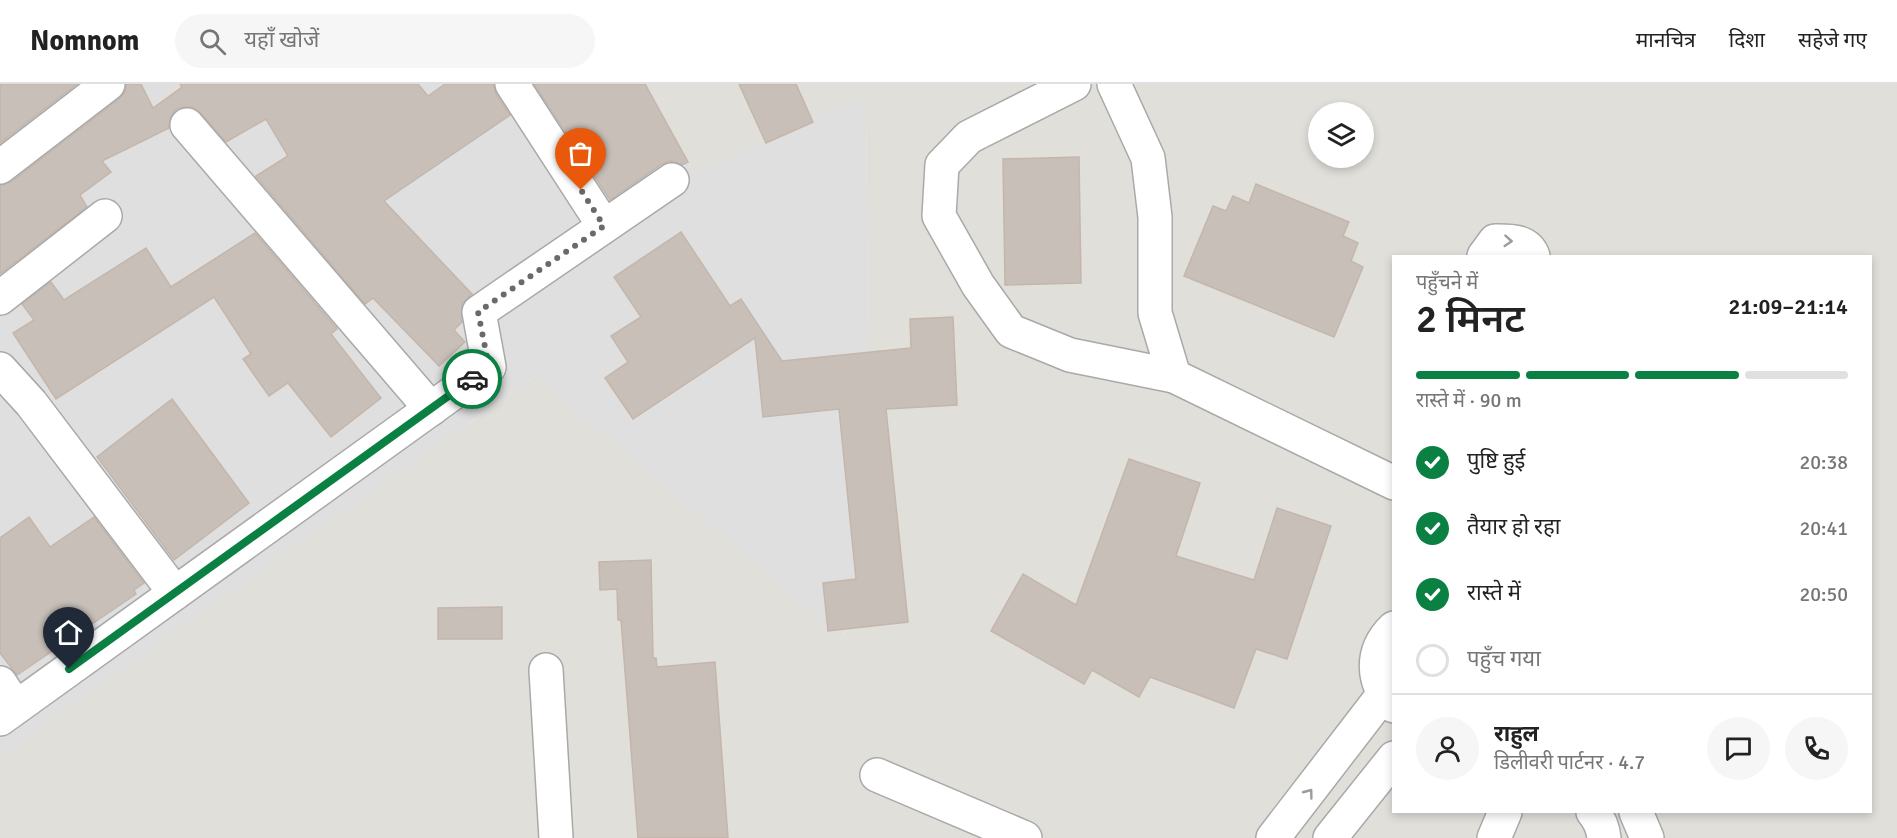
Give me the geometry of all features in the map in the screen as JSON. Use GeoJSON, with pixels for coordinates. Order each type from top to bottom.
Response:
{"type":"FeatureCollection","features":[{"type":"Feature","properties":{"kind":"street"},"geometry":{"type":"LineString","coordinates":[[0,167],[108,84]]}},
{"type":"Feature","properties":{"kind":"street"},"geometry":{"type":"LineString","coordinates":[[512,84],[604,226]]}},
{"type":"Feature","properties":{"kind":"street"},"geometry":{"type":"LineString","coordinates":[[1074,84],[969,137],[942,165],[939,216],[978,285],[1011,331],[1070,355],[1174,376],[1392,482]]}},
{"type":"Feature","properties":{"kind":"street"},"geometry":{"type":"LineString","coordinates":[[1114,84],[1148,158],[1155,217],[1155,313],[1174,376]]}},
{"type":"Feature","properties":{"kind":"street"},"geometry":{"type":"LineString","coordinates":[[187,126],[431,409]]}},
{"type":"Feature","properties":{"kind":"street"},"geometry":{"type":"LineString","coordinates":[[5,703],[175,593],[489,367],[478,312],[672,180]]}},
{"type":"Feature","properties":{"kind":"street"},"geometry":{"type":"LineString","coordinates":[[0,298],[105,216]]}},
{"type":"Feature","properties":{"kind":"street"},"geometry":{"type":"LineString","coordinates":[[1485,255],[1495,241],[1516,241],[1531,251],[1533,255]]}},
{"type":"Feature","properties":{"kind":"street"},"geometry":{"type":"LineString","coordinates":[[0,369],[31,403],[175,593]]}},
{"type":"Feature","properties":{"kind":"street"},"geometry":{"type":"LineString","coordinates":[[1273,838],[1388,700],[1377,679],[1376,659],[1384,637],[1392,630]]}},
{"type":"Feature","properties":{"kind":"street"},"geometry":{"type":"LineString","coordinates":[[546,670],[556,838]]}},
{"type":"Feature","properties":{"kind":"street"},"geometry":{"type":"LineString","coordinates":[[1330,838],[1392,760]]}},
{"type":"Feature","properties":{"kind":"street"},"geometry":{"type":"LineString","coordinates":[[877,775],[966,826],[1025,838]]}},
{"type":"Feature","properties":{"kind":"street"},"geometry":{"type":"LineString","coordinates":[[1636,813],[1647,838]]}},
{"type":"Feature","properties":{"kind":"shaded area"},"geometry":{"type":"Polygon","coordinates":[[[0,84],[645,84],[694,174],[866,93],[870,586],[841,639],[535,376],[0,757],[0,84]]]}},
{"type":"Feature","properties":{"kind":"shaded area"},"geometry":{"type":"Polygon","coordinates":[[[645,84],[1897,84],[1897,838],[0,838],[0,757],[535,376],[842,638],[870,586],[866,94],[694,174],[645,84]]]}},
{"type":"Feature","properties":{"kind":"building"},"geometry":{"type":"Polygon","coordinates":[[[0,84],[77,84],[0,143],[0,84]]]}},
{"type":"Feature","properties":{"kind":"building"},"geometry":{"type":"Polygon","coordinates":[[[126,84],[141,84],[153,108],[182,87],[180,84],[418,84],[428,96],[445,84],[493,84],[496,94],[510,115],[384,201],[472,294],[462,304],[462,322],[454,330],[465,342],[439,366],[373,298],[365,304],[256,176],[288,156],[266,119],[226,142],[193,107],[175,110],[170,118],[169,128],[102,161],[111,172],[80,195],[87,207],[0,274],[0,185],[11,182],[119,99],[125,92],[126,84]]]}},
{"type":"Feature","properties":{"kind":"building"},"geometry":{"type":"Polygon","coordinates":[[[534,84],[645,84],[688,162],[682,165],[671,161],[662,164],[610,200],[534,84]]]}},
{"type":"Feature","properties":{"kind":"building"},"geometry":{"type":"Polygon","coordinates":[[[739,84],[796,84],[813,122],[766,143],[739,84]]]}},
{"type":"Feature","properties":{"kind":"building"},"geometry":{"type":"Polygon","coordinates":[[[1079,157],[1081,283],[1005,285],[1003,159],[1079,157]]]}},
{"type":"Feature","properties":{"kind":"building"},"geometry":{"type":"Polygon","coordinates":[[[1256,184],[1349,222],[1343,236],[1358,243],[1351,261],[1363,267],[1334,337],[1184,276],[1213,206],[1226,211],[1233,196],[1249,203],[1256,184]]]}},
{"type":"Feature","properties":{"kind":"building"},"geometry":{"type":"Polygon","coordinates":[[[681,232],[730,306],[741,299],[782,361],[911,348],[910,319],[953,317],[957,405],[886,409],[908,622],[828,631],[823,583],[856,579],[839,409],[763,417],[755,338],[633,419],[605,378],[628,362],[611,336],[641,317],[614,277],[681,232]]]}},
{"type":"Feature","properties":{"kind":"building"},"geometry":{"type":"Polygon","coordinates":[[[255,233],[337,329],[331,334],[381,398],[331,437],[288,383],[269,396],[243,359],[251,354],[214,297],[56,399],[13,333],[34,320],[22,304],[51,282],[64,300],[146,248],[171,287],[255,233]]]}},
{"type":"Feature","properties":{"kind":"building"},"geometry":{"type":"Polygon","coordinates":[[[172,399],[249,503],[174,560],[97,457],[172,399]]]}},
{"type":"Feature","properties":{"kind":"building"},"geometry":{"type":"Polygon","coordinates":[[[1129,459],[1200,483],[1176,556],[1254,580],[1277,508],[1331,526],[1287,659],[1256,649],[1234,708],[1150,677],[1139,697],[1092,670],[1084,684],[991,631],[1023,574],[1076,605],[1129,459]]]}},
{"type":"Feature","properties":{"kind":"building"},"geometry":{"type":"Polygon","coordinates":[[[29,517],[50,547],[94,517],[144,583],[134,590],[136,594],[17,675],[0,653],[0,538],[29,517]]]}},
{"type":"Feature","properties":{"kind":"building"},"geometry":{"type":"Polygon","coordinates":[[[651,560],[653,658],[656,658],[657,667],[715,662],[728,838],[638,838],[617,589],[600,590],[599,562],[651,560]]]}},
{"type":"Feature","properties":{"kind":"building"},"geometry":{"type":"Polygon","coordinates":[[[502,607],[502,639],[438,639],[438,608],[502,607]]]}},
{"type":"Feature","properties":{"kind":"way so far"},"geometry":{"type":"LineString","coordinates":[[472,379],[489,367],[478,312],[604,226],[581,190]]}},
{"type":"Feature","properties":{"kind":"route"},"geometry":{"type":"LineString","coordinates":[[69,669],[472,379]]}}]}
